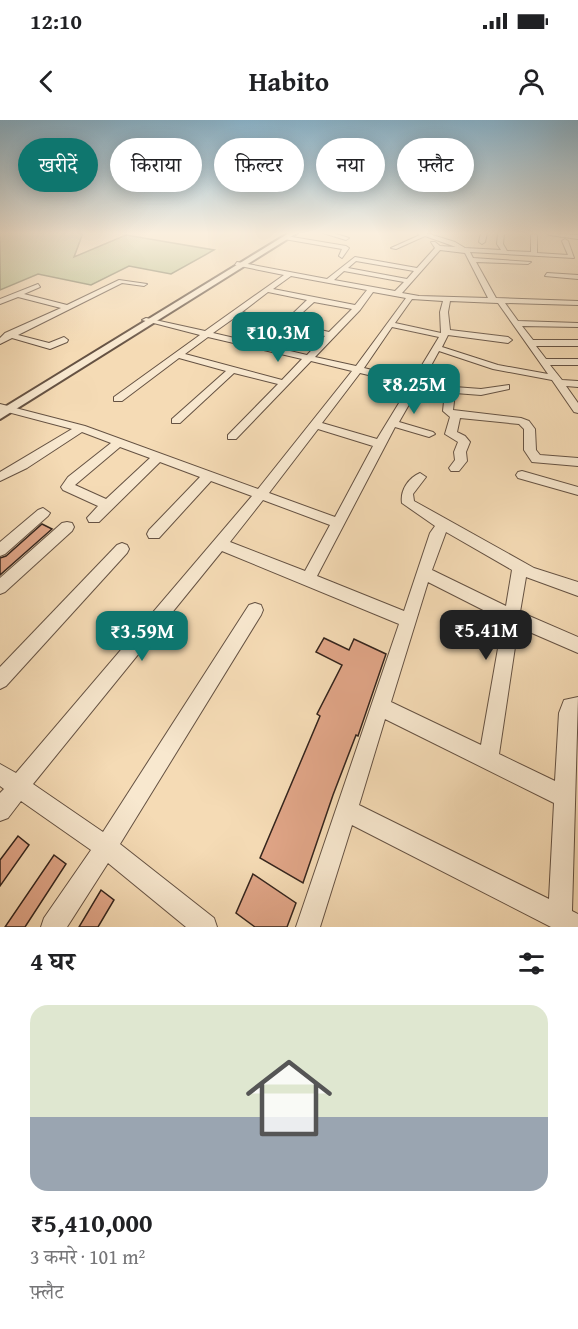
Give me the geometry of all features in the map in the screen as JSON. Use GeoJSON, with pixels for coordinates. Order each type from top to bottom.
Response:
{"type":"FeatureCollection","features":[{"type":"Feature","properties":{"kind":"street"},"geometry":{"type":"LineString","coordinates":[[3,410],[231,271]]}},
{"type":"Feature","properties":{"kind":"street"},"geometry":{"type":"LineString","coordinates":[[271,271],[410,297],[497,302],[578,325]]}},
{"type":"Feature","properties":{"kind":"street"},"geometry":{"type":"LineString","coordinates":[[327,282],[340,271]]}},
{"type":"Feature","properties":{"kind":"street"},"geometry":{"type":"LineString","coordinates":[[351,271],[407,281]]}},
{"type":"Feature","properties":{"kind":"street"},"geometry":{"type":"LineString","coordinates":[[396,295],[416,271]]}},
{"type":"Feature","properties":{"kind":"street"},"geometry":{"type":"LineString","coordinates":[[478,271],[497,302],[517,323],[576,405]]}},
{"type":"Feature","properties":{"kind":"street"},"geometry":{"type":"LineString","coordinates":[[118,399],[289,274]]}},
{"type":"Feature","properties":{"kind":"street"},"geometry":{"type":"LineString","coordinates":[[547,275],[578,277]]}},
{"type":"Feature","properties":{"kind":"street"},"geometry":{"type":"LineString","coordinates":[[0,341],[121,281],[144,284]]}},
{"type":"Feature","properties":{"kind":"street"},"geometry":{"type":"LineString","coordinates":[[0,302],[38,286]]}},
{"type":"Feature","properties":{"kind":"street"},"geometry":{"type":"LineString","coordinates":[[267,290],[357,308]]}},
{"type":"Feature","properties":{"kind":"street"},"geometry":{"type":"LineString","coordinates":[[232,437],[357,308],[370,290]]}},
{"type":"Feature","properties":{"kind":"street"},"geometry":{"type":"LineString","coordinates":[[18,295],[67,307]]}},
{"type":"Feature","properties":{"kind":"street"},"geometry":{"type":"LineString","coordinates":[[0,810],[9,780],[221,544],[361,369],[410,297]]}},
{"type":"Feature","properties":{"kind":"street"},"geometry":{"type":"LineString","coordinates":[[285,325],[314,299]]}},
{"type":"Feature","properties":{"kind":"street"},"geometry":{"type":"LineString","coordinates":[[308,580],[380,444],[445,334],[444,312],[447,300]]}},
{"type":"Feature","properties":{"kind":"street"},"geometry":{"type":"LineString","coordinates":[[517,323],[536,313],[578,303]]}},
{"type":"Feature","properties":{"kind":"street"},"geometry":{"type":"LineString","coordinates":[[235,313],[331,335]]}},
{"type":"Feature","properties":{"kind":"street"},"geometry":{"type":"LineString","coordinates":[[149,321],[450,390],[481,392],[506,387]]}},
{"type":"Feature","properties":{"kind":"street"},"geometry":{"type":"LineString","coordinates":[[392,325],[445,334],[508,340]]}},
{"type":"Feature","properties":{"kind":"street"},"geometry":{"type":"LineString","coordinates":[[0,333],[50,346],[64,340]]}},
{"type":"Feature","properties":{"kind":"street"},"geometry":{"type":"LineString","coordinates":[[531,343],[578,343]]}},
{"type":"Feature","properties":{"kind":"street"},"geometry":{"type":"LineString","coordinates":[[436,348],[521,374],[578,384]]}},
{"type":"Feature","properties":{"kind":"street"},"geometry":{"type":"LineString","coordinates":[[177,355],[284,383]]}},
{"type":"Feature","properties":{"kind":"street"},"geometry":{"type":"LineString","coordinates":[[544,362],[578,362]]}},
{"type":"Feature","properties":{"kind":"street"},"geometry":{"type":"LineString","coordinates":[[176,421],[232,370]]}},
{"type":"Feature","properties":{"kind":"street"},"geometry":{"type":"LineString","coordinates":[[450,390],[448,411],[456,415],[521,421],[527,424],[531,433],[530,450],[536,459],[578,462]]}},
{"type":"Feature","properties":{"kind":"street"},"geometry":{"type":"LineString","coordinates":[[3,410],[81,428],[338,523]]}},
{"type":"Feature","properties":{"kind":"street"},"geometry":{"type":"LineString","coordinates":[[455,468],[461,461],[460,452],[464,442],[461,438],[451,434],[456,415]]}},
{"type":"Feature","properties":{"kind":"street"},"geometry":{"type":"LineString","coordinates":[[392,423],[429,434]]}},
{"type":"Feature","properties":{"kind":"street"},"geometry":{"type":"LineString","coordinates":[[316,425],[380,444]]}},
{"type":"Feature","properties":{"kind":"street"},"geometry":{"type":"LineString","coordinates":[[0,477],[81,428]]}},
{"type":"Feature","properties":{"kind":"street"},"geometry":{"type":"LineString","coordinates":[[108,504],[68,487],[72,480],[119,442]]}},
{"type":"Feature","properties":{"kind":"street"},"geometry":{"type":"LineString","coordinates":[[93,518],[158,457]]}},
{"type":"Feature","properties":{"kind":"street"},"geometry":{"type":"LineString","coordinates":[[154,534],[208,476]]}},
{"type":"Feature","properties":{"kind":"street"},"geometry":{"type":"LineString","coordinates":[[522,476],[578,491]]}},
{"type":"Feature","properties":{"kind":"street"},"geometry":{"type":"LineString","coordinates":[[420,477],[407,493],[408,503],[520,567],[578,590]]}},
{"type":"Feature","properties":{"kind":"street"},"geometry":{"type":"LineString","coordinates":[[0,550],[43,513]]}},
{"type":"Feature","properties":{"kind":"street"},"geometry":{"type":"LineString","coordinates":[[308,927],[437,533],[444,525]]}},
{"type":"Feature","properties":{"kind":"street"},"geometry":{"type":"LineString","coordinates":[[0,588],[67,527]]}},
{"type":"Feature","properties":{"kind":"street"},"geometry":{"type":"LineString","coordinates":[[221,544],[408,620]]}},
{"type":"Feature","properties":{"kind":"street"},"geometry":{"type":"LineString","coordinates":[[0,680],[122,549]]}},
{"type":"Feature","properties":{"kind":"street"},"geometry":{"type":"LineString","coordinates":[[488,760],[520,567]]}},
{"type":"Feature","properties":{"kind":"street"},"geometry":{"type":"LineString","coordinates":[[424,573],[511,616],[578,645]]}},
{"type":"Feature","properties":{"kind":"street"},"geometry":{"type":"LineString","coordinates":[[53,927],[255,610]]}},
{"type":"Feature","properties":{"kind":"street"},"geometry":{"type":"LineString","coordinates":[[346,810],[569,922],[564,796],[568,713],[571,707],[578,706]]}},
{"type":"Feature","properties":{"kind":"street"},"geometry":{"type":"LineString","coordinates":[[380,707],[564,796]]}},
{"type":"Feature","properties":{"kind":"street"},"geometry":{"type":"LineString","coordinates":[[9,780],[106,847],[205,927]]}},
{"type":"Feature","properties":{"kind":"green space"},"geometry":{"type":"Polygon","coordinates":[[[0,271],[120,271],[91,285],[38,274],[0,290],[0,271]]]}},
{"type":"Feature","properties":{"kind":"green space"},"geometry":{"type":"Polygon","coordinates":[[[153,271],[177,271],[171,274],[153,271]]]}},
{"type":"Feature","properties":{"kind":"building"},"geometry":{"type":"Polygon","coordinates":[[[42,524],[52,529],[0,575],[0,558],[6,556],[42,524]]]}},
{"type":"Feature","properties":{"kind":"building"},"geometry":{"type":"Polygon","coordinates":[[[324,638],[349,650],[354,639],[386,654],[303,883],[260,858],[320,716],[317,714],[342,665],[316,652],[324,638]]]}},
{"type":"Feature","properties":{"kind":"building"},"geometry":{"type":"Polygon","coordinates":[[[18,836],[29,845],[0,886],[0,860],[18,836]]]}},
{"type":"Feature","properties":{"kind":"building"},"geometry":{"type":"Polygon","coordinates":[[[54,855],[66,864],[25,927],[5,927],[54,855]]]}},
{"type":"Feature","properties":{"kind":"building"},"geometry":{"type":"Polygon","coordinates":[[[253,874],[296,903],[287,927],[255,927],[236,913],[253,874]]]}},
{"type":"Feature","properties":{"kind":"building"},"geometry":{"type":"Polygon","coordinates":[[[101,890],[114,900],[98,927],[79,927],[101,890]]]}}]}
